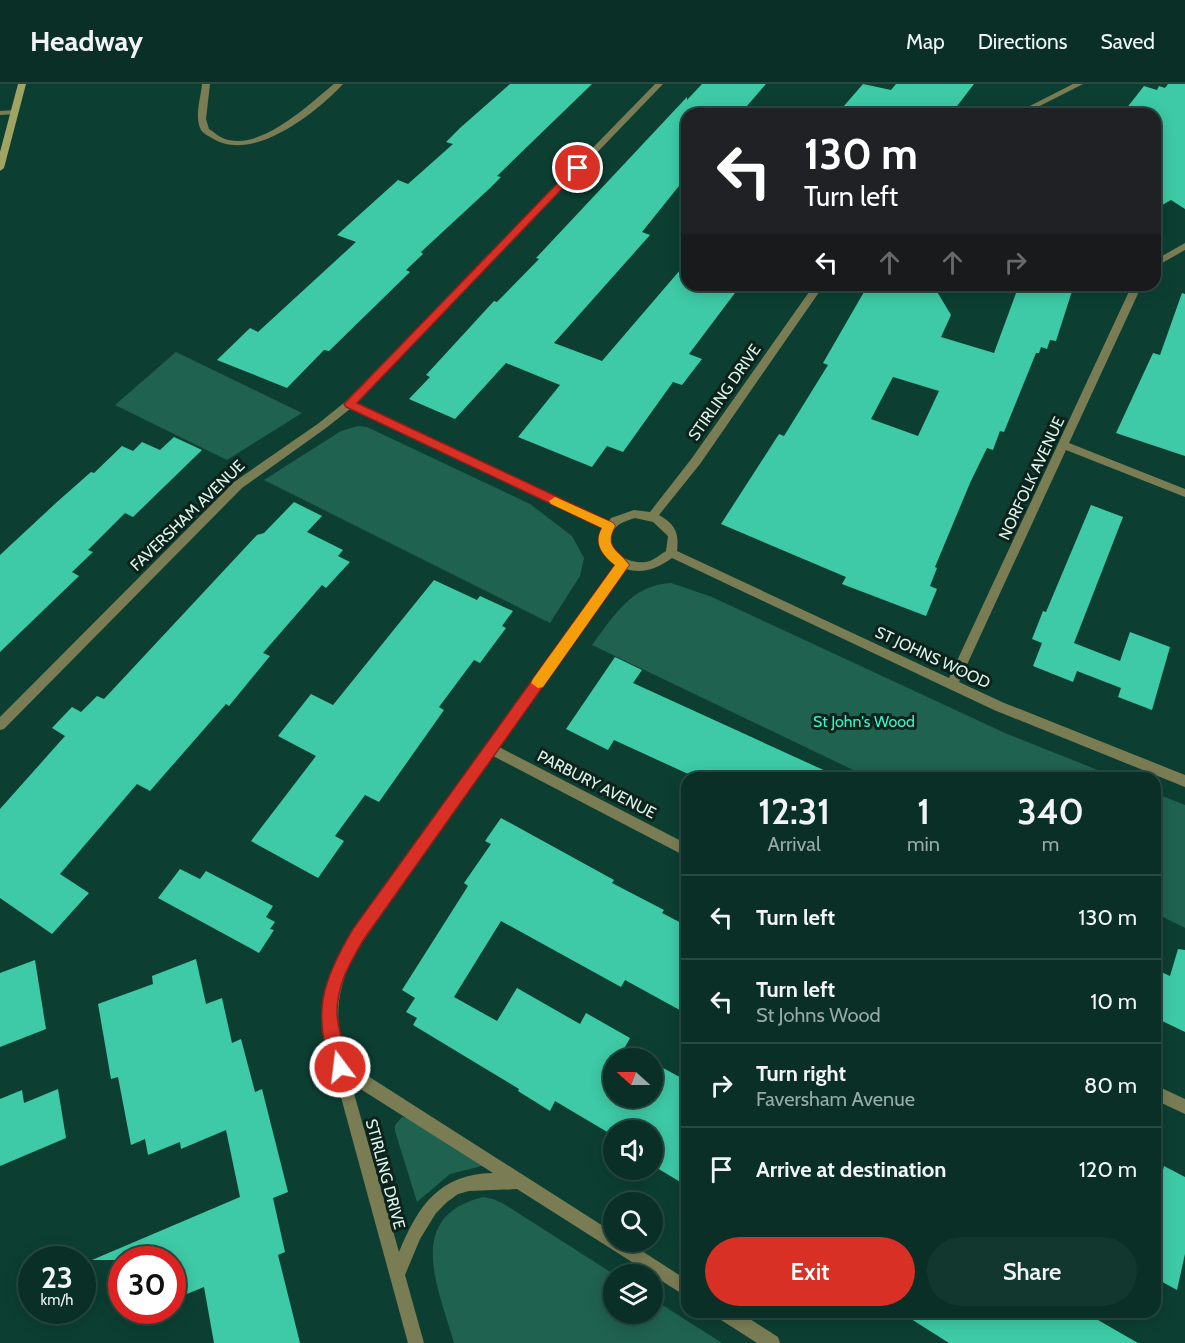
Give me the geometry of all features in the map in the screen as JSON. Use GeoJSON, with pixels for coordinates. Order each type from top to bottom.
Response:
{"type":"FeatureCollection","features":[{"type":"Feature","properties":{"kind":"main road"},"geometry":{"type":"LineString","coordinates":[[0,168],[22,84]]}},
{"type":"Feature","properties":{"kind":"street"},"geometry":{"type":"LineString","coordinates":[[206,84],[203,127],[213,137],[230,142],[252,141],[272,135],[339,84]]}},
{"type":"Feature","properties":{"kind":"street","name":"FAVERSHAM AVENUE"},"geometry":{"type":"LineString","coordinates":[[0,725],[238,485],[261,467],[328,424],[350,404],[659,84]]}},
{"type":"Feature","properties":{"kind":"street"},"geometry":{"type":"LineString","coordinates":[[1030,108],[1079,84]]}},
{"type":"Feature","properties":{"kind":"street"},"geometry":{"type":"LineString","coordinates":[[0,113],[15,112]]}},
{"type":"Feature","properties":{"kind":"street"},"geometry":{"type":"LineString","coordinates":[[1161,260],[1185,246]]}},
{"type":"Feature","properties":{"kind":"street","name":"STIRLING DRIVE"},"geometry":{"type":"LineString","coordinates":[[653,516],[696,461],[815,291]]}},
{"type":"Feature","properties":{"kind":"street","name":"NORFOLK AVENUE"},"geometry":{"type":"LineString","coordinates":[[952,684],[1134,291]]}},
{"type":"Feature","properties":{"kind":"street"},"geometry":{"type":"LineString","coordinates":[[350,404],[609,526]]}},
{"type":"Feature","properties":{"kind":"street"},"geometry":{"type":"LineString","coordinates":[[1064,445],[1185,493]]}},
{"type":"Feature","properties":{"kind":"street"},"geometry":{"type":"LineString","coordinates":[[634,514],[653,516],[663,521],[674,536],[670,553],[664,560],[644,568],[622,565],[607,552],[604,534],[609,526],[624,516],[634,514]]}},
{"type":"Feature","properties":{"kind":"street","name":"ST JOHNS WOOD"},"geometry":{"type":"LineString","coordinates":[[670,553],[1038,723],[1185,781]]}},
{"type":"Feature","properties":{"kind":"street","name":"STIRLING DRIVE"},"geometry":{"type":"LineString","coordinates":[[416,1343],[334,1046],[329,1013],[336,973],[359,934],[622,565]]}},
{"type":"Feature","properties":{"kind":"street","name":"PARBURY AVENUE"},"geometry":{"type":"LineString","coordinates":[[491,749],[681,848]]}},
{"type":"Feature","properties":{"kind":"street"},"geometry":{"type":"LineString","coordinates":[[340,1067],[681,1285]]}},
{"type":"Feature","properties":{"kind":"street"},"geometry":{"type":"LineString","coordinates":[[1161,1095],[1185,1107]]}},
{"type":"Feature","properties":{"kind":"street"},"geometry":{"type":"LineString","coordinates":[[397,1276],[418,1228],[427,1213],[443,1196],[470,1183],[517,1182]]}},
{"type":"Feature","properties":{"kind":"street"},"geometry":{"type":"LineString","coordinates":[[733,1318],[772,1343]]}},
{"type":"Feature","properties":{"kind":"green space"},"geometry":{"type":"Polygon","coordinates":[[[176,352],[302,413],[227,460],[115,405],[176,352]]]}},
{"type":"Feature","properties":{"kind":"green space"},"geometry":{"type":"Polygon","coordinates":[[[358,426],[367,427],[530,504],[572,536],[584,558],[580,576],[550,623],[264,480],[341,431],[358,426]]]}},
{"type":"Feature","properties":{"kind":"green space","name":"St John's Wood"},"geometry":{"type":"Polygon","coordinates":[[[671,583],[712,597],[1005,733],[1103,772],[857,772],[592,645],[625,604],[645,589],[671,583]]]}},
{"type":"Feature","properties":{"kind":"green space"},"geometry":{"type":"Polygon","coordinates":[[[1161,795],[1185,805],[1185,928],[1161,916],[1161,795]]]}},
{"type":"Feature","properties":{"kind":"green space"},"geometry":{"type":"Polygon","coordinates":[[[402,1117],[412,1119],[482,1166],[450,1174],[417,1202],[395,1131],[395,1125],[402,1117]]]}},
{"type":"Feature","properties":{"kind":"green space"},"geometry":{"type":"Polygon","coordinates":[[[483,1197],[493,1199],[603,1267],[603,1324],[663,1324],[663,1305],[722,1343],[454,1343],[435,1278],[433,1257],[435,1238],[443,1221],[458,1207],[483,1197]]]}},
{"type":"Feature","properties":{"kind":"building"},"geometry":{"type":"Polygon","coordinates":[[[510,84],[592,84],[497,176],[501,177],[489,189],[421,252],[423,254],[406,270],[410,272],[329,351],[324,350],[287,388],[217,360],[250,328],[258,332],[356,242],[337,235],[398,180],[408,184],[453,144],[446,142],[460,128],[510,84]]]}},
{"type":"Feature","properties":{"kind":"building"},"geometry":{"type":"Polygon","coordinates":[[[702,84],[766,84],[745,108],[681,108],[681,183],[642,232],[650,235],[554,343],[602,361],[681,269],[681,291],[736,291],[689,354],[702,359],[682,385],[673,382],[623,452],[607,446],[592,467],[518,437],[560,385],[506,363],[455,419],[409,399],[430,377],[426,375],[494,301],[497,302],[539,259],[536,258],[687,97],[687,100],[702,84]]]}},
{"type":"Feature","properties":{"kind":"building"},"geometry":{"type":"Polygon","coordinates":[[[863,84],[891,90],[896,84],[974,84],[956,108],[842,108],[863,84]]]}},
{"type":"Feature","properties":{"kind":"building"},"geometry":{"type":"Polygon","coordinates":[[[1168,84],[1185,84],[1185,209],[1171,200],[1161,206],[1161,108],[1127,108],[1144,86],[1157,90],[1159,86],[1165,88],[1168,84]]]}},
{"type":"Feature","properties":{"kind":"building"},"geometry":{"type":"Polygon","coordinates":[[[865,291],[937,291],[951,315],[941,337],[994,353],[1017,291],[1072,291],[1056,341],[1050,340],[1047,349],[1041,347],[1039,353],[1036,353],[1004,432],[1000,431],[993,450],[987,448],[970,483],[935,567],[937,568],[930,586],[937,589],[926,616],[842,584],[846,577],[721,524],[779,434],[784,436],[828,365],[823,363],[865,291]],[[893,377],[871,419],[918,436],[939,391],[893,377]]]}},
{"type":"Feature","properties":{"kind":"building"},"geometry":{"type":"Polygon","coordinates":[[[1182,293],[1185,294],[1185,456],[1116,433],[1153,353],[1160,355],[1182,293]]]}},
{"type":"Feature","properties":{"kind":"building"},"geometry":{"type":"Polygon","coordinates":[[[174,437],[202,450],[133,517],[125,513],[88,550],[93,552],[72,572],[79,576],[0,652],[0,555],[122,446],[133,451],[142,442],[160,450],[174,437]]]}},
{"type":"Feature","properties":{"kind":"building"},"geometry":{"type":"Polygon","coordinates":[[[294,502],[322,516],[307,532],[343,550],[338,556],[350,562],[326,588],[322,585],[263,653],[270,656],[229,706],[226,704],[150,791],[137,784],[60,874],[89,893],[52,934],[0,898],[0,809],[65,736],[52,728],[72,707],[81,712],[97,696],[104,699],[257,535],[264,533],[294,502]]]}},
{"type":"Feature","properties":{"kind":"building"},"geometry":{"type":"Polygon","coordinates":[[[1091,505],[1123,517],[1074,643],[1120,661],[1130,632],[1170,647],[1152,710],[1118,697],[1121,688],[1077,671],[1073,682],[1033,666],[1042,643],[1032,639],[1043,611],[1046,612],[1091,505]]]}},
{"type":"Feature","properties":{"kind":"building"},"geometry":{"type":"Polygon","coordinates":[[[434,580],[477,600],[480,596],[513,611],[502,626],[506,628],[480,663],[474,660],[439,707],[444,710],[379,802],[365,795],[335,836],[344,841],[318,878],[251,841],[316,756],[278,736],[311,694],[333,705],[434,580]]]}},
{"type":"Feature","properties":{"kind":"building"},"geometry":{"type":"Polygon","coordinates":[[[615,657],[642,670],[633,683],[828,772],[684,772],[614,740],[608,750],[566,729],[615,657]]]}},
{"type":"Feature","properties":{"kind":"building"},"geometry":{"type":"Polygon","coordinates":[[[501,818],[614,880],[612,883],[664,910],[662,913],[681,923],[681,1011],[625,980],[621,987],[501,921],[454,997],[497,1021],[517,988],[580,1024],[586,1013],[630,1038],[625,1047],[627,1048],[603,1048],[603,1108],[663,1108],[663,1068],[681,1078],[681,1182],[663,1172],[663,1120],[603,1120],[603,1129],[555,1101],[550,1111],[518,1091],[519,1089],[413,1025],[417,1018],[406,1012],[415,998],[402,990],[468,886],[464,883],[491,844],[485,841],[501,818]]]}},
{"type":"Feature","properties":{"kind":"building"},"geometry":{"type":"Polygon","coordinates":[[[180,869],[200,879],[206,871],[273,906],[266,917],[275,922],[270,929],[274,930],[259,953],[158,898],[180,869]]]}},
{"type":"Feature","properties":{"kind":"building"},"geometry":{"type":"Polygon","coordinates":[[[1178,949],[1185,950],[1185,1032],[1161,1020],[1161,972],[1170,976],[1178,949]]]}},
{"type":"Feature","properties":{"kind":"building"},"geometry":{"type":"Polygon","coordinates":[[[196,959],[206,1004],[222,998],[232,1043],[241,1039],[255,1092],[262,1089],[288,1192],[273,1198],[285,1252],[278,1255],[300,1343],[214,1343],[204,1287],[186,1294],[186,1246],[125,1246],[240,1197],[226,1130],[181,1149],[180,1142],[148,1155],[145,1139],[131,1145],[118,1077],[111,1079],[98,1004],[153,984],[152,976],[196,959]]]}},
{"type":"Feature","properties":{"kind":"building"},"geometry":{"type":"Polygon","coordinates":[[[35,960],[46,1029],[0,1047],[0,973],[35,960]]]}},
{"type":"Feature","properties":{"kind":"building"},"geometry":{"type":"Polygon","coordinates":[[[58,1089],[66,1138],[0,1166],[0,1099],[22,1090],[24,1103],[58,1089]]]}},
{"type":"Feature","properties":{"kind":"building"},"geometry":{"type":"Polygon","coordinates":[[[1164,1166],[1185,1177],[1185,1254],[1177,1290],[1161,1281],[1164,1166]]]}},
{"type":"Feature","properties":{"kind":"building"},"geometry":{"type":"Polygon","coordinates":[[[108,1253],[108,1260],[96,1258],[108,1253]]]}},
{"type":"Feature","properties":{"kind":"building"},"geometry":{"type":"Polygon","coordinates":[[[909,1318],[1094,1318],[1138,1343],[949,1343],[909,1318]]]}},
{"type":"Feature","properties":{"kind":"slow traffic"},"geometry":{"type":"LineString","coordinates":[[538,683],[622,565],[607,552],[604,534],[609,526],[555,501]]}},
{"type":"Feature","properties":{"kind":"route"},"geometry":{"type":"LineString","coordinates":[[340,1067],[331,1033],[329,1013],[334,980],[341,964],[359,934],[622,565],[607,552],[604,534],[609,526],[350,404],[578,168]]}}]}
